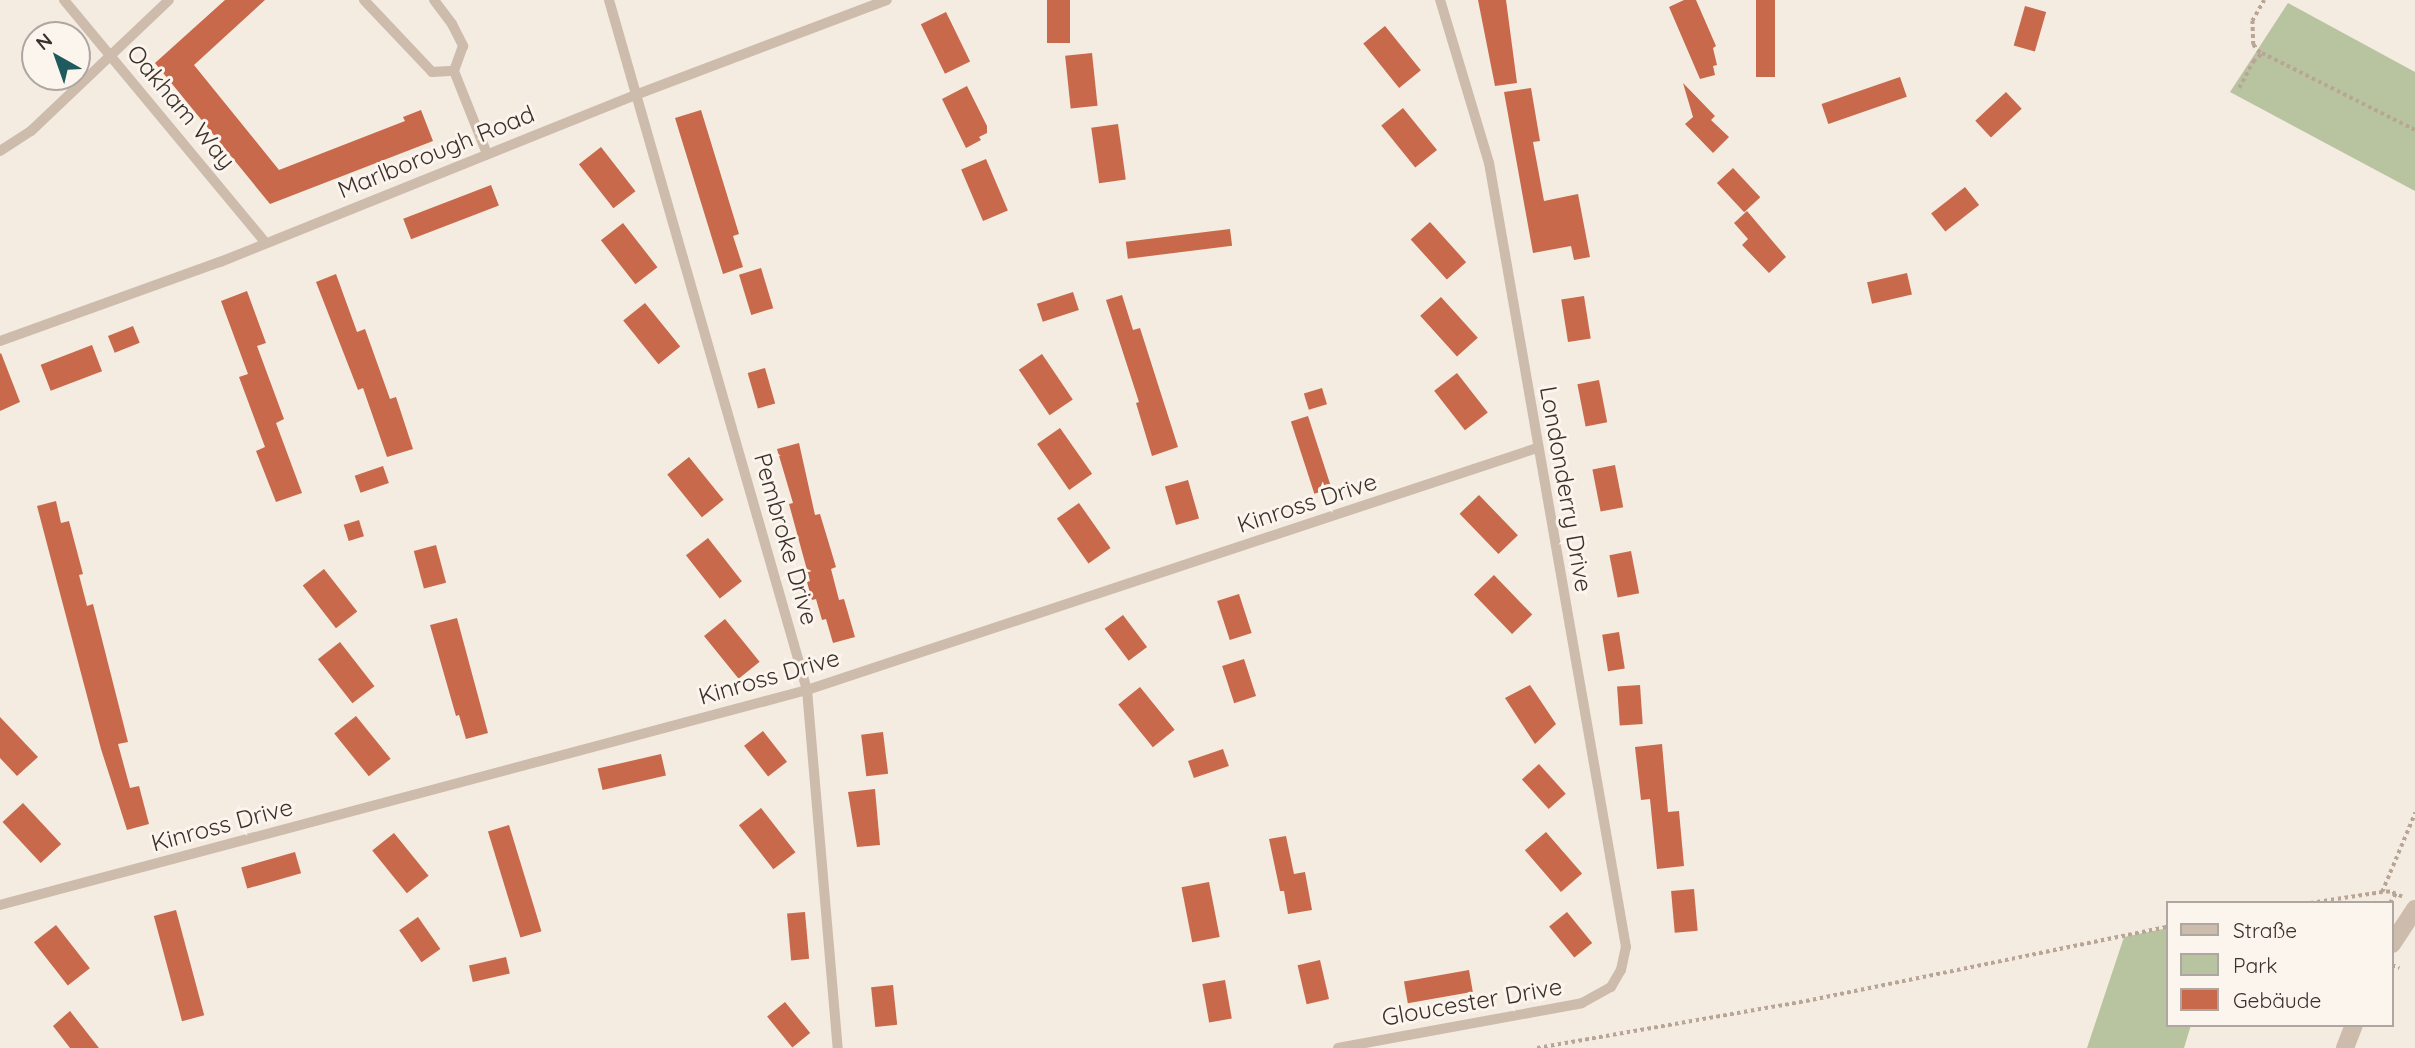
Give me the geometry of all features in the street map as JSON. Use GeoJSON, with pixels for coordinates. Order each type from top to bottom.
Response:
{"type":"FeatureCollection","features":[{"type":"Feature","properties":{"kind":"street"},"geometry":{"type":"LineString","coordinates":[[2394,941],[2415,909]]}},
{"type":"Feature","properties":{"kind":"street"},"geometry":{"type":"LineString","coordinates":[[2346,1048],[2353,1027]]}},
{"type":"Feature","properties":{"kind":"lane","name":"Oakham Way"},"geometry":{"type":"LineString","coordinates":[[64,0],[265,242]]}},
{"type":"Feature","properties":{"kind":"lane"},"geometry":{"type":"LineString","coordinates":[[0,151],[31,131],[169,0]]}},
{"type":"Feature","properties":{"kind":"lane"},"geometry":{"type":"LineString","coordinates":[[364,0],[432,72],[454,71]]}},
{"type":"Feature","properties":{"kind":"lane"},"geometry":{"type":"LineString","coordinates":[[434,0],[452,24],[463,46],[454,71],[487,154]]}},
{"type":"Feature","properties":{"kind":"lane","name":"Pembroke Drive"},"geometry":{"type":"LineString","coordinates":[[609,0],[807,690],[838,1048]]}},
{"type":"Feature","properties":{"kind":"lane","name":"Marlborough Road"},"geometry":{"type":"LineString","coordinates":[[0,341],[220,262],[638,94],[887,0]]}},
{"type":"Feature","properties":{"kind":"lane","name":"Londonderry Drive"},"geometry":{"type":"LineString","coordinates":[[1440,0],[1489,163],[1626,947],[1621,970],[1611,988]]}},
{"type":"Feature","properties":{"kind":"lane","name":"Kinross Drive"},"geometry":{"type":"LineString","coordinates":[[0,905],[807,690],[1537,448]]}},
{"type":"Feature","properties":{"kind":"lane","name":"Gloucester Drive"},"geometry":{"type":"LineString","coordinates":[[1338,1048],[1582,1003],[1611,988]]}},
{"type":"Feature","properties":{"kind":"path"},"geometry":{"type":"LineString","coordinates":[[2264,0],[2252,21],[2253,45],[2260,53],[2271,56],[2415,130]]}},
{"type":"Feature","properties":{"kind":"path"},"geometry":{"type":"LineString","coordinates":[[2239,88],[2260,53]]}},
{"type":"Feature","properties":{"kind":"path"},"geometry":{"type":"LineString","coordinates":[[2382,892],[2415,813]]}},
{"type":"Feature","properties":{"kind":"path"},"geometry":{"type":"LineString","coordinates":[[2323,901],[2382,892],[2396,893],[2391,901]]}},
{"type":"Feature","properties":{"kind":"path"},"geometry":{"type":"LineString","coordinates":[[1537,1048],[1806,1001],[2166,927]]}},
{"type":"Feature","properties":{"kind":"path"},"geometry":{"type":"LineString","coordinates":[[2394,966],[2399,968]]}},
{"type":"Feature","properties":{"kind":"green space"},"geometry":{"type":"Polygon","coordinates":[[[2288,3],[2415,72],[2415,191],[2230,92],[2288,3]]]}},
{"type":"Feature","properties":{"kind":"green space"},"geometry":{"type":"Polygon","coordinates":[[[2166,928],[2166,1027],[2190,1027],[2184,1048],[2087,1048],[2124,937],[2166,928]]]}},
{"type":"Feature","properties":{"kind":"building"},"geometry":{"type":"Polygon","coordinates":[[[225,0],[265,0],[194,65],[279,170],[405,121],[403,117],[421,110],[433,141],[270,204],[155,63],[225,0]]]}},
{"type":"Feature","properties":{"kind":"building"},"geometry":{"type":"Polygon","coordinates":[[[1047,0],[1070,0],[1070,43],[1047,43],[1047,0]]]}},
{"type":"Feature","properties":{"kind":"building"},"geometry":{"type":"Polygon","coordinates":[[[1478,0],[1506,0],[1517,83],[1495,86],[1478,0]]]}},
{"type":"Feature","properties":{"kind":"building"},"geometry":{"type":"Polygon","coordinates":[[[1684,0],[1696,0],[1716,46],[1713,48],[1717,65],[1713,66],[1715,75],[1700,79],[1669,7],[1684,0]]]}},
{"type":"Feature","properties":{"kind":"building"},"geometry":{"type":"Polygon","coordinates":[[[1756,0],[1775,0],[1775,77],[1756,77],[1756,0]]]}},
{"type":"Feature","properties":{"kind":"building"},"geometry":{"type":"Polygon","coordinates":[[[2025,6],[2046,12],[2035,51],[2014,45],[2025,6]]]}},
{"type":"Feature","properties":{"kind":"building"},"geometry":{"type":"Polygon","coordinates":[[[946,12],[970,61],[945,74],[921,24],[946,12]]]}},
{"type":"Feature","properties":{"kind":"building"},"geometry":{"type":"Polygon","coordinates":[[[1385,26],[1421,70],[1399,88],[1363,44],[1385,26]]]}},
{"type":"Feature","properties":{"kind":"building"},"geometry":{"type":"Polygon","coordinates":[[[1092,53],[1098,106],[1071,109],[1065,56],[1092,53]]]}},
{"type":"Feature","properties":{"kind":"building"},"geometry":{"type":"Polygon","coordinates":[[[1900,77],[1907,97],[1828,124],[1822,104],[1900,77]]]}},
{"type":"Feature","properties":{"kind":"building"},"geometry":{"type":"Polygon","coordinates":[[[1683,83],[1715,116],[1711,120],[1729,137],[1713,153],[1685,124],[1693,117],[1683,83]]]}},
{"type":"Feature","properties":{"kind":"building"},"geometry":{"type":"Polygon","coordinates":[[[967,86],[987,126],[987,133],[979,137],[981,140],[966,148],[942,99],[967,86]]]}},
{"type":"Feature","properties":{"kind":"building"},"geometry":{"type":"Polygon","coordinates":[[[1531,88],[1540,141],[1533,142],[1544,201],[1578,194],[1590,257],[1574,260],[1571,246],[1533,253],[1504,92],[1531,88]]]}},
{"type":"Feature","properties":{"kind":"building"},"geometry":{"type":"Polygon","coordinates":[[[2006,92],[2022,109],[1991,137],[1975,121],[2006,92]]]}},
{"type":"Feature","properties":{"kind":"building"},"geometry":{"type":"Polygon","coordinates":[[[1403,108],[1437,150],[1415,168],[1381,126],[1403,108]]]}},
{"type":"Feature","properties":{"kind":"building"},"geometry":{"type":"Polygon","coordinates":[[[701,110],[739,234],[733,236],[743,267],[723,274],[675,118],[701,110]]]}},
{"type":"Feature","properties":{"kind":"building"},"geometry":{"type":"Polygon","coordinates":[[[1118,124],[1126,179],[1099,183],[1091,128],[1118,124]]]}},
{"type":"Feature","properties":{"kind":"building"},"geometry":{"type":"Polygon","coordinates":[[[601,147],[635,191],[613,208],[579,164],[601,147]]]}},
{"type":"Feature","properties":{"kind":"building"},"geometry":{"type":"Polygon","coordinates":[[[986,159],[1008,211],[983,221],[961,170],[986,159]]]}},
{"type":"Feature","properties":{"kind":"building"},"geometry":{"type":"Polygon","coordinates":[[[1733,168],[1760,197],[1744,212],[1717,183],[1733,168]]]}},
{"type":"Feature","properties":{"kind":"building"},"geometry":{"type":"Polygon","coordinates":[[[491,185],[499,206],[411,239],[403,219],[491,185]]]}},
{"type":"Feature","properties":{"kind":"building"},"geometry":{"type":"Polygon","coordinates":[[[1965,187],[1979,205],[1945,232],[1931,213],[1965,187]]]}},
{"type":"Feature","properties":{"kind":"building"},"geometry":{"type":"Polygon","coordinates":[[[1747,211],[1786,257],[1769,273],[1742,245],[1748,239],[1734,223],[1747,211]]]}},
{"type":"Feature","properties":{"kind":"building"},"geometry":{"type":"Polygon","coordinates":[[[1430,222],[1466,262],[1447,280],[1411,239],[1430,222]]]}},
{"type":"Feature","properties":{"kind":"building"},"geometry":{"type":"Polygon","coordinates":[[[623,223],[657,267],[635,284],[601,240],[623,223]]]}},
{"type":"Feature","properties":{"kind":"building"},"geometry":{"type":"Polygon","coordinates":[[[1230,229],[1232,246],[1128,259],[1126,242],[1230,229]]]}},
{"type":"Feature","properties":{"kind":"building"},"geometry":{"type":"Polygon","coordinates":[[[761,268],[773,308],[751,315],[739,275],[761,268]]]}},
{"type":"Feature","properties":{"kind":"building"},"geometry":{"type":"Polygon","coordinates":[[[1907,273],[1912,294],[1872,304],[1867,282],[1907,273]]]}},
{"type":"Feature","properties":{"kind":"building"},"geometry":{"type":"Polygon","coordinates":[[[336,274],[357,332],[365,329],[390,399],[396,397],[413,449],[387,457],[363,388],[358,390],[316,282],[336,274]]]}},
{"type":"Feature","properties":{"kind":"building"},"geometry":{"type":"Polygon","coordinates":[[[247,291],[266,343],[257,346],[284,419],[276,423],[302,493],[276,502],[256,451],[265,447],[239,377],[248,374],[221,301],[247,291]]]}},
{"type":"Feature","properties":{"kind":"building"},"geometry":{"type":"Polygon","coordinates":[[[1073,292],[1079,310],[1043,322],[1037,304],[1073,292]]]}},
{"type":"Feature","properties":{"kind":"building"},"geometry":{"type":"Polygon","coordinates":[[[1122,295],[1133,330],[1140,328],[1178,447],[1152,456],[1136,403],[1139,402],[1106,300],[1122,295]]]}},
{"type":"Feature","properties":{"kind":"building"},"geometry":{"type":"Polygon","coordinates":[[[1584,296],[1591,338],[1568,342],[1561,300],[1584,296]]]}},
{"type":"Feature","properties":{"kind":"building"},"geometry":{"type":"Polygon","coordinates":[[[1441,297],[1478,338],[1457,357],[1420,316],[1441,297]]]}},
{"type":"Feature","properties":{"kind":"building"},"geometry":{"type":"Polygon","coordinates":[[[645,303],[680,347],[658,364],[623,321],[645,303]]]}},
{"type":"Feature","properties":{"kind":"building"},"geometry":{"type":"Polygon","coordinates":[[[133,326],[140,343],[115,353],[108,336],[133,326]]]}},
{"type":"Feature","properties":{"kind":"building"},"geometry":{"type":"Polygon","coordinates":[[[92,345],[102,371],[51,391],[41,365],[92,345]]]}},
{"type":"Feature","properties":{"kind":"building"},"geometry":{"type":"Polygon","coordinates":[[[0,354],[20,402],[0,411],[0,354]]]}},
{"type":"Feature","properties":{"kind":"building"},"geometry":{"type":"Polygon","coordinates":[[[1042,354],[1073,400],[1050,415],[1019,370],[1042,354]]]}},
{"type":"Feature","properties":{"kind":"building"},"geometry":{"type":"Polygon","coordinates":[[[765,368],[775,404],[758,409],[748,373],[765,368]]]}},
{"type":"Feature","properties":{"kind":"building"},"geometry":{"type":"Polygon","coordinates":[[[1457,373],[1488,412],[1465,430],[1434,391],[1457,373]]]}},
{"type":"Feature","properties":{"kind":"building"},"geometry":{"type":"Polygon","coordinates":[[[1599,380],[1607,422],[1586,426],[1577,384],[1599,380]]]}},
{"type":"Feature","properties":{"kind":"building"},"geometry":{"type":"Polygon","coordinates":[[[1322,388],[1327,404],[1309,410],[1304,394],[1322,388]]]}},
{"type":"Feature","properties":{"kind":"building"},"geometry":{"type":"Polygon","coordinates":[[[1308,416],[1331,488],[1314,494],[1291,422],[1308,416]]]}},
{"type":"Feature","properties":{"kind":"building"},"geometry":{"type":"Polygon","coordinates":[[[1060,428],[1092,474],[1069,490],[1037,444],[1060,428]]]}},
{"type":"Feature","properties":{"kind":"building"},"geometry":{"type":"Polygon","coordinates":[[[799,443],[815,515],[820,514],[836,567],[831,569],[839,600],[844,599],[855,637],[833,643],[826,619],[822,620],[816,599],[812,600],[807,582],[810,581],[789,504],[793,503],[777,449],[799,443]]]}},
{"type":"Feature","properties":{"kind":"building"},"geometry":{"type":"Polygon","coordinates":[[[689,457],[724,500],[702,517],[667,475],[689,457]]]}},
{"type":"Feature","properties":{"kind":"building"},"geometry":{"type":"Polygon","coordinates":[[[1615,465],[1623,507],[1601,512],[1592,469],[1615,465]]]}},
{"type":"Feature","properties":{"kind":"building"},"geometry":{"type":"Polygon","coordinates":[[[383,466],[389,483],[360,493],[355,476],[383,466]]]}},
{"type":"Feature","properties":{"kind":"building"},"geometry":{"type":"Polygon","coordinates":[[[1188,480],[1199,518],[1176,525],[1165,487],[1188,480]]]}},
{"type":"Feature","properties":{"kind":"building"},"geometry":{"type":"Polygon","coordinates":[[[1479,495],[1518,535],[1498,554],[1460,514],[1479,495]]]}},
{"type":"Feature","properties":{"kind":"building"},"geometry":{"type":"Polygon","coordinates":[[[56,501],[61,523],[69,521],[83,574],[79,575],[87,606],[93,604],[128,742],[118,744],[130,788],[139,786],[149,824],[127,830],[101,749],[37,506],[56,501]]]}},
{"type":"Feature","properties":{"kind":"building"},"geometry":{"type":"Polygon","coordinates":[[[1079,503],[1111,548],[1088,564],[1057,518],[1079,503]]]}},
{"type":"Feature","properties":{"kind":"building"},"geometry":{"type":"Polygon","coordinates":[[[359,520],[364,536],[349,541],[344,525],[359,520]]]}},
{"type":"Feature","properties":{"kind":"building"},"geometry":{"type":"Polygon","coordinates":[[[708,538],[742,581],[720,599],[686,555],[708,538]]]}},
{"type":"Feature","properties":{"kind":"building"},"geometry":{"type":"Polygon","coordinates":[[[436,545],[446,583],[424,589],[414,551],[436,545]]]}},
{"type":"Feature","properties":{"kind":"building"},"geometry":{"type":"Polygon","coordinates":[[[1631,551],[1639,593],[1618,597],[1609,555],[1631,551]]]}},
{"type":"Feature","properties":{"kind":"building"},"geometry":{"type":"Polygon","coordinates":[[[324,569],[357,612],[336,628],[303,586],[324,569]]]}},
{"type":"Feature","properties":{"kind":"building"},"geometry":{"type":"Polygon","coordinates":[[[1494,575],[1532,615],[1512,634],[1474,594],[1494,575]]]}},
{"type":"Feature","properties":{"kind":"building"},"geometry":{"type":"Polygon","coordinates":[[[1239,594],[1252,633],[1230,640],[1217,601],[1239,594]]]}},
{"type":"Feature","properties":{"kind":"building"},"geometry":{"type":"Polygon","coordinates":[[[1123,615],[1147,647],[1129,661],[1105,629],[1123,615]]]}},
{"type":"Feature","properties":{"kind":"building"},"geometry":{"type":"Polygon","coordinates":[[[457,618],[488,733],[466,739],[459,715],[456,716],[430,625],[457,618]]]}},
{"type":"Feature","properties":{"kind":"building"},"geometry":{"type":"Polygon","coordinates":[[[725,619],[760,662],[739,679],[704,636],[725,619]]]}},
{"type":"Feature","properties":{"kind":"building"},"geometry":{"type":"Polygon","coordinates":[[[1619,632],[1625,669],[1608,671],[1602,635],[1619,632]]]}},
{"type":"Feature","properties":{"kind":"building"},"geometry":{"type":"Polygon","coordinates":[[[340,642],[374,686],[352,703],[318,659],[340,642]]]}},
{"type":"Feature","properties":{"kind":"building"},"geometry":{"type":"Polygon","coordinates":[[[1244,659],[1256,696],[1234,703],[1222,666],[1244,659]]]}},
{"type":"Feature","properties":{"kind":"building"},"geometry":{"type":"Polygon","coordinates":[[[1530,685],[1556,724],[1535,744],[1505,698],[1530,685]]]}},
{"type":"Feature","properties":{"kind":"building"},"geometry":{"type":"Polygon","coordinates":[[[1640,685],[1643,724],[1620,726],[1617,687],[1640,685]]]}},
{"type":"Feature","properties":{"kind":"building"},"geometry":{"type":"Polygon","coordinates":[[[1140,687],[1175,730],[1153,747],[1118,705],[1140,687]]]}},
{"type":"Feature","properties":{"kind":"building"},"geometry":{"type":"Polygon","coordinates":[[[356,716],[391,759],[369,776],[334,734],[356,716]]]}},
{"type":"Feature","properties":{"kind":"building"},"geometry":{"type":"Polygon","coordinates":[[[0,717],[38,757],[17,776],[0,758],[0,717]]]}},
{"type":"Feature","properties":{"kind":"building"},"geometry":{"type":"Polygon","coordinates":[[[763,731],[787,762],[768,777],[744,746],[763,731]]]}},
{"type":"Feature","properties":{"kind":"building"},"geometry":{"type":"Polygon","coordinates":[[[883,732],[888,774],[866,776],[861,735],[883,732]]]}},
{"type":"Feature","properties":{"kind":"building"},"geometry":{"type":"Polygon","coordinates":[[[1662,744],[1668,812],[1679,811],[1684,866],[1657,869],[1650,799],[1641,800],[1635,747],[1662,744]]]}},
{"type":"Feature","properties":{"kind":"building"},"geometry":{"type":"Polygon","coordinates":[[[1223,749],[1229,766],[1194,778],[1188,761],[1223,749]]]}},
{"type":"Feature","properties":{"kind":"building"},"geometry":{"type":"Polygon","coordinates":[[[661,754],[666,775],[603,790],[598,769],[661,754]]]}},
{"type":"Feature","properties":{"kind":"building"},"geometry":{"type":"Polygon","coordinates":[[[1539,764],[1566,794],[1549,809],[1522,779],[1539,764]]]}},
{"type":"Feature","properties":{"kind":"building"},"geometry":{"type":"Polygon","coordinates":[[[875,789],[880,845],[857,847],[848,792],[875,789]]]}},
{"type":"Feature","properties":{"kind":"building"},"geometry":{"type":"Polygon","coordinates":[[[23,803],[61,844],[41,863],[3,822],[23,803]]]}},
{"type":"Feature","properties":{"kind":"building"},"geometry":{"type":"Polygon","coordinates":[[[761,808],[795,852],[773,869],[739,825],[761,808]]]}},
{"type":"Feature","properties":{"kind":"building"},"geometry":{"type":"Polygon","coordinates":[[[509,825],[541,931],[520,938],[488,831],[509,825]]]}},
{"type":"Feature","properties":{"kind":"building"},"geometry":{"type":"Polygon","coordinates":[[[1546,832],[1582,874],[1561,892],[1525,850],[1546,832]]]}},
{"type":"Feature","properties":{"kind":"building"},"geometry":{"type":"Polygon","coordinates":[[[394,833],[429,876],[407,893],[372,851],[394,833]]]}},
{"type":"Feature","properties":{"kind":"building"},"geometry":{"type":"Polygon","coordinates":[[[1286,836],[1294,874],[1305,872],[1312,910],[1288,914],[1284,891],[1280,891],[1269,839],[1286,836]]]}},
{"type":"Feature","properties":{"kind":"building"},"geometry":{"type":"Polygon","coordinates":[[[295,852],[301,873],[247,889],[241,867],[295,852]]]}},
{"type":"Feature","properties":{"kind":"building"},"geometry":{"type":"Polygon","coordinates":[[[1209,882],[1220,937],[1192,942],[1182,887],[1209,882]]]}},
{"type":"Feature","properties":{"kind":"building"},"geometry":{"type":"Polygon","coordinates":[[[1694,889],[1698,931],[1675,933],[1671,891],[1694,889]]]}},
{"type":"Feature","properties":{"kind":"building"},"geometry":{"type":"Polygon","coordinates":[[[176,910],[204,1015],[182,1021],[154,916],[176,910]]]}},
{"type":"Feature","properties":{"kind":"building"},"geometry":{"type":"Polygon","coordinates":[[[805,912],[809,959],[791,960],[787,914],[805,912]]]}},
{"type":"Feature","properties":{"kind":"building"},"geometry":{"type":"Polygon","coordinates":[[[1567,912],[1592,943],[1574,958],[1549,926],[1567,912]]]}},
{"type":"Feature","properties":{"kind":"building"},"geometry":{"type":"Polygon","coordinates":[[[418,917],[440,949],[422,962],[399,930],[418,917]]]}},
{"type":"Feature","properties":{"kind":"building"},"geometry":{"type":"Polygon","coordinates":[[[56,925],[90,968],[68,986],[34,942],[56,925]]]}},
{"type":"Feature","properties":{"kind":"building"},"geometry":{"type":"Polygon","coordinates":[[[506,957],[510,974],[473,982],[469,966],[506,957]]]}},
{"type":"Feature","properties":{"kind":"building"},"geometry":{"type":"Polygon","coordinates":[[[1320,960],[1329,999],[1307,1004],[1298,965],[1320,960]]]}},
{"type":"Feature","properties":{"kind":"building"},"geometry":{"type":"Polygon","coordinates":[[[1469,970],[1473,992],[1408,1003],[1404,981],[1469,970]]]}},
{"type":"Feature","properties":{"kind":"building"},"geometry":{"type":"Polygon","coordinates":[[[1225,980],[1232,1018],[1209,1022],[1202,984],[1225,980]]]}},
{"type":"Feature","properties":{"kind":"building"},"geometry":{"type":"Polygon","coordinates":[[[893,985],[897,1025],[875,1027],[871,987],[893,985]]]}},
{"type":"Feature","properties":{"kind":"building"},"geometry":{"type":"Polygon","coordinates":[[[785,1002],[810,1033],[792,1048],[767,1016],[785,1002]]]}},
{"type":"Feature","properties":{"kind":"building"},"geometry":{"type":"Polygon","coordinates":[[[70,1011],[99,1048],[70,1048],[53,1026],[70,1011]]]}}]}
